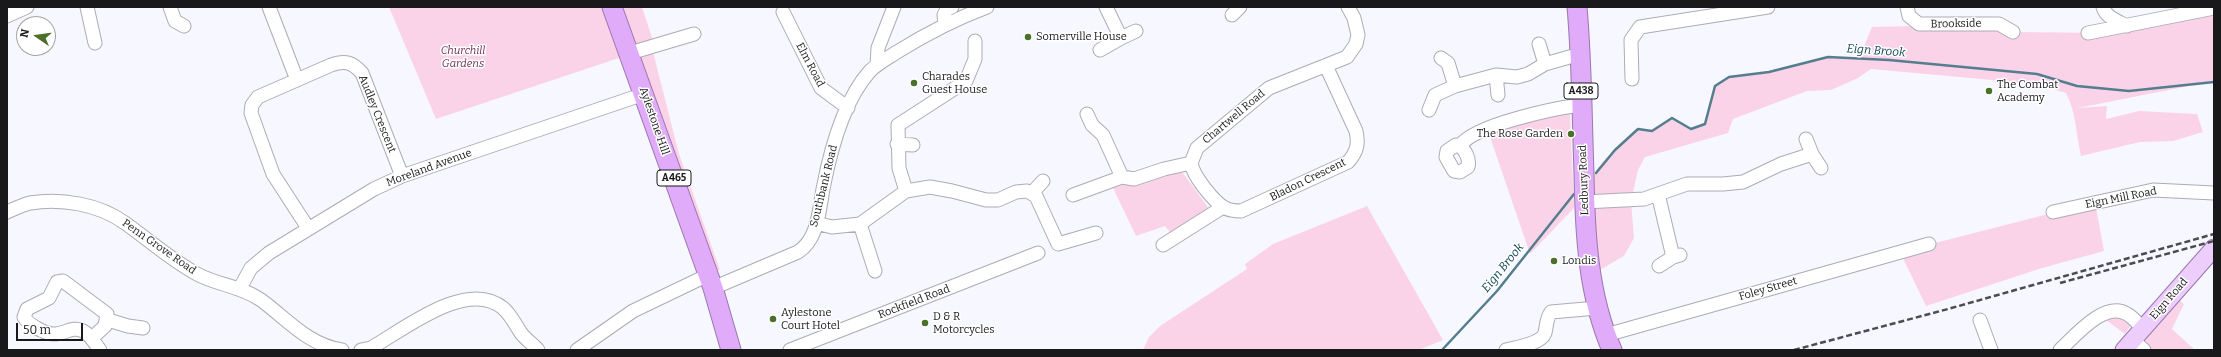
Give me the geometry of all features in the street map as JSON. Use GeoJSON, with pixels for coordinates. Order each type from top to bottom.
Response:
{"type":"FeatureCollection","features":[{"type":"Feature","properties":{"kind":"highway","name":"Aylestone Hill"},"geometry":{"type":"LineString","coordinates":[[612,7],[710,281],[731,350]]}},
{"type":"Feature","properties":{"kind":"highway","name":"Ledbury Road"},"geometry":{"type":"LineString","coordinates":[[1577,7],[1580,54],[1584,190],[1590,274],[1597,308],[1609,342]]}},
{"type":"Feature","properties":{"kind":"main road","name":"Eign Road"},"geometry":{"type":"LineString","coordinates":[[2136,342],[2214,248]]}},
{"type":"Feature","properties":{"kind":"street"},"geometry":{"type":"LineString","coordinates":[[7,16],[27,7]]}},
{"type":"Feature","properties":{"kind":"street"},"geometry":{"type":"LineString","coordinates":[[87,7],[95,42]]}},
{"type":"Feature","properties":{"kind":"street"},"geometry":{"type":"LineString","coordinates":[[170,7],[175,21],[184,26]]}},
{"type":"Feature","properties":{"kind":"street"},"geometry":{"type":"LineString","coordinates":[[270,7],[297,80]]}},
{"type":"Feature","properties":{"kind":"street"},"geometry":{"type":"LineString","coordinates":[[877,65],[878,48],[894,7]]}},
{"type":"Feature","properties":{"kind":"street"},"geometry":{"type":"LineString","coordinates":[[945,24],[944,15],[947,9],[952,7]]}},
{"type":"Feature","properties":{"kind":"street"},"geometry":{"type":"LineString","coordinates":[[956,7],[968,14]]}},
{"type":"Feature","properties":{"kind":"street","name":"Southbank Road"},"geometry":{"type":"LineString","coordinates":[[710,281],[798,252],[808,244],[816,224],[829,160],[848,108],[861,84],[877,65],[896,53],[945,24],[987,7]]}},
{"type":"Feature","properties":{"kind":"street"},"geometry":{"type":"LineString","coordinates":[[1106,7],[1121,38]]}},
{"type":"Feature","properties":{"kind":"street","name":"Chartwell Road"},"geometry":{"type":"LineString","coordinates":[[1191,163],[1197,148],[1269,88],[1302,73],[1326,66],[1347,57],[1356,44],[1358,35],[1348,7]]}},
{"type":"Feature","properties":{"kind":"street"},"geometry":{"type":"LineString","coordinates":[[1632,79],[1631,40],[1640,27],[1768,7]]}},
{"type":"Feature","properties":{"kind":"street","name":"Brookside"},"geometry":{"type":"LineString","coordinates":[[1907,7],[1909,16],[1919,24],[1998,24],[2013,32]]}},
{"type":"Feature","properties":{"kind":"street"},"geometry":{"type":"LineString","coordinates":[[2103,7],[2104,12],[2111,18],[2127,26]]}},
{"type":"Feature","properties":{"kind":"street"},"geometry":{"type":"LineString","coordinates":[[2088,34],[2214,8]]}},
{"type":"Feature","properties":{"kind":"street","name":"Elm Road"},"geometry":{"type":"LineString","coordinates":[[783,12],[820,88],[848,108]]}},
{"type":"Feature","properties":{"kind":"street"},"geometry":{"type":"LineString","coordinates":[[1100,50],[1136,31]]}},
{"type":"Feature","properties":{"kind":"street"},"geometry":{"type":"LineString","coordinates":[[883,33],[896,53]]}},
{"type":"Feature","properties":{"kind":"street"},"geometry":{"type":"LineString","coordinates":[[630,54],[694,34]]}},
{"type":"Feature","properties":{"kind":"street"},"geometry":{"type":"LineString","coordinates":[[906,191],[899,168],[897,144],[898,125],[946,95],[969,77],[975,59],[974,41]]}},
{"type":"Feature","properties":{"kind":"street"},"geometry":{"type":"LineString","coordinates":[[1539,44],[1545,64]]}},
{"type":"Feature","properties":{"kind":"street"},"geometry":{"type":"LineString","coordinates":[[1429,110],[1435,95],[1455,86],[1496,75],[1517,77],[1528,74],[1545,64],[1580,54]]}},
{"type":"Feature","properties":{"kind":"street"},"geometry":{"type":"LineString","coordinates":[[1440,58],[1448,63],[1455,86]]}},
{"type":"Feature","properties":{"kind":"street","name":"Audley Crescent"},"geometry":{"type":"LineString","coordinates":[[308,228],[273,174],[251,113],[252,105],[258,97],[341,62],[350,62],[362,73],[402,176]]}},
{"type":"Feature","properties":{"kind":"street","name":"Bladon Crescent"},"geometry":{"type":"LineString","coordinates":[[1223,207],[1230,211],[1241,211],[1256,206],[1348,162],[1356,153],[1358,141],[1356,131],[1326,66]]}},
{"type":"Feature","properties":{"kind":"street"},"geometry":{"type":"LineString","coordinates":[[1496,75],[1498,95]]}},
{"type":"Feature","properties":{"kind":"street","name":"Moreland Avenue"},"geometry":{"type":"LineString","coordinates":[[240,288],[251,268],[308,228],[374,189],[402,176],[644,94]]}},
{"type":"Feature","properties":{"kind":"street"},"geometry":{"type":"LineString","coordinates":[[1460,146],[1463,141],[1500,124],[1541,112],[1581,106]]}},
{"type":"Feature","properties":{"kind":"street"},"geometry":{"type":"LineString","coordinates":[[1087,114],[1092,125],[1103,135],[1122,177]]}},
{"type":"Feature","properties":{"kind":"street"},"geometry":{"type":"LineString","coordinates":[[1806,139],[1812,154],[1821,168]]}},
{"type":"Feature","properties":{"kind":"street"},"geometry":{"type":"LineString","coordinates":[[897,144],[913,145]]}},
{"type":"Feature","properties":{"kind":"street"},"geometry":{"type":"LineString","coordinates":[[1584,190],[1631,201],[1687,184],[1723,184],[1743,182],[1781,164],[1812,154]]}},
{"type":"Feature","properties":{"kind":"street"},"geometry":{"type":"LineString","coordinates":[[1073,195],[1122,177],[1134,179],[1164,169],[1191,163],[1192,170],[1196,177],[1223,207],[1163,245]]}},
{"type":"Feature","properties":{"kind":"street"},"geometry":{"type":"LineString","coordinates":[[1034,194],[1043,181]]}},
{"type":"Feature","properties":{"kind":"street"},"geometry":{"type":"LineString","coordinates":[[816,224],[832,227],[860,224],[906,191],[930,187],[986,200],[998,200],[1016,192],[1034,194]]}},
{"type":"Feature","properties":{"kind":"street","name":"Eign Mill Road"},"geometry":{"type":"LineString","coordinates":[[2053,212],[2153,190],[2214,193]]}},
{"type":"Feature","properties":{"kind":"street"},"geometry":{"type":"LineString","coordinates":[[1034,194],[1058,244],[1096,233]]}},
{"type":"Feature","properties":{"kind":"street"},"geometry":{"type":"LineString","coordinates":[[1658,194],[1676,256],[1659,266]]}},
{"type":"Feature","properties":{"kind":"street","name":"Penn Grove Road"},"geometry":{"type":"LineString","coordinates":[[7,212],[29,204],[66,201],[98,208],[124,221],[176,262],[198,275],[240,288],[260,299],[311,340],[331,348],[342,350]]}},
{"type":"Feature","properties":{"kind":"street"},"geometry":{"type":"LineString","coordinates":[[860,224],[875,271]]}},
{"type":"Feature","properties":{"kind":"street","name":"Foley Street"},"geometry":{"type":"LineString","coordinates":[[1609,342],[1930,244]]}},
{"type":"Feature","properties":{"kind":"street","name":"Rockfield Road"},"geometry":{"type":"LineString","coordinates":[[790,350],[1038,253]]}},
{"type":"Feature","properties":{"kind":"street"},"geometry":{"type":"LineString","coordinates":[[577,350],[633,310],[710,281]]}},
{"type":"Feature","properties":{"kind":"street"},"geometry":{"type":"LineString","coordinates":[[100,350],[92,338],[84,331],[74,329],[56,334],[45,331],[26,322],[24,317],[27,310],[49,298],[57,282],[63,282],[108,317],[128,326],[142,328]]}},
{"type":"Feature","properties":{"kind":"street"},"geometry":{"type":"LineString","coordinates":[[368,350],[446,304],[460,299],[474,298],[489,300],[502,307],[512,318],[521,333],[538,350]]}},
{"type":"Feature","properties":{"kind":"street"},"geometry":{"type":"LineString","coordinates":[[1506,350],[1541,339],[1545,334],[1547,318],[1551,312],[1597,308]]}},
{"type":"Feature","properties":{"kind":"street"},"geometry":{"type":"LineString","coordinates":[[2060,350],[2102,314],[2116,309],[2128,314],[2136,342]]}},
{"type":"Feature","properties":{"kind":"street"},"geometry":{"type":"LineString","coordinates":[[92,338],[105,326],[108,317]]}},
{"type":"Feature","properties":{"kind":"street"},"geometry":{"type":"LineString","coordinates":[[1980,320],[1991,350]]}},
{"type":"Feature","properties":{"kind":"green space","name":"Churchill Gardens"},"geometry":{"type":"Polygon","coordinates":[[[389,7],[603,7],[621,54],[619,58],[436,119],[389,7]]]}},
{"type":"Feature","properties":{"kind":"green space"},"geometry":{"type":"Polygon","coordinates":[[[612,7],[642,7],[653,41],[636,46],[612,7]]]}},
{"type":"Feature","properties":{"kind":"green space"},"geometry":{"type":"Polygon","coordinates":[[[2214,12],[2214,81],[2078,108],[2107,106],[2106,119],[2139,111],[2197,114],[2203,132],[2173,141],[2140,142],[2081,156],[2074,115],[2066,93],[2036,84],[1871,69],[1858,78],[1831,90],[1807,91],[1733,119],[1728,133],[1645,157],[1638,170],[1631,201],[1634,238],[1624,256],[1598,271],[1592,194],[1595,173],[1598,168],[1638,129],[1652,131],[1672,118],[1691,129],[1705,124],[1715,86],[1729,77],[1769,72],[1828,57],[1859,58],[1872,27],[1999,24],[2013,32],[2119,33],[2214,12]]]}},
{"type":"Feature","properties":{"kind":"green space"},"geometry":{"type":"Polygon","coordinates":[[[653,52],[679,154],[720,270],[714,270],[638,56],[653,52]]]}},
{"type":"Feature","properties":{"kind":"green space"},"geometry":{"type":"Polygon","coordinates":[[[1570,113],[1574,208],[1530,254],[1489,134],[1536,120],[1570,113]]]}},
{"type":"Feature","properties":{"kind":"green space"},"geometry":{"type":"Polygon","coordinates":[[[1180,169],[1210,210],[1173,236],[1165,226],[1136,236],[1113,188],[1180,169]]]}},
{"type":"Feature","properties":{"kind":"green space"},"geometry":{"type":"Polygon","coordinates":[[[2095,202],[2104,251],[2042,268],[1926,306],[1900,252],[2095,202]]]}},
{"type":"Feature","properties":{"kind":"green space"},"geometry":{"type":"Polygon","coordinates":[[[1367,206],[1443,340],[1419,350],[1143,350],[1149,337],[1160,326],[1247,269],[1245,264],[1273,244],[1367,206]]]}},
{"type":"Feature","properties":{"kind":"green space"},"geometry":{"type":"Polygon","coordinates":[[[2179,300],[2184,304],[2172,329],[2195,350],[2150,350],[2145,341],[2149,332],[2179,300]]]}},
{"type":"Feature","properties":{"kind":"green space"},"geometry":{"type":"Polygon","coordinates":[[[2120,313],[2131,325],[2125,334],[2102,317],[2120,313]]]}},
{"type":"Feature","properties":{"kind":"waterway","name":"Eign Brook"},"geometry":{"type":"LineString","coordinates":[[1596,173],[1615,150],[1638,129],[1652,131],[1672,118],[1691,129],[1705,124],[1715,86],[1729,77],[1769,72],[1828,57],[1889,60],[2037,74],[2077,86],[2129,91],[2214,82]]}},
{"type":"Feature","properties":{"kind":"waterway","name":"Eign Brook"},"geometry":{"type":"LineString","coordinates":[[1442,350],[1497,291],[1574,194]]}},
{"type":"Feature","properties":{"kind":"railway"},"geometry":{"type":"LineString","coordinates":[[1794,350],[1948,309],[2214,234]]}},
{"type":"Feature","properties":{"kind":"railway"},"geometry":{"type":"LineString","coordinates":[[2060,283],[2214,241]]}},
{"type":"Feature","properties":{"kind":"place","name":"Somerville House"},"geometry":{"type":"Point","coordinates":[1028,37]}},
{"type":"Feature","properties":{"kind":"place","name":"Charades Guest House"},"geometry":{"type":"Point","coordinates":[914,83]}},
{"type":"Feature","properties":{"kind":"place","name":"The Combat Academy"},"geometry":{"type":"Point","coordinates":[1989,91]}},
{"type":"Feature","properties":{"kind":"place","name":"The Rose Garden"},"geometry":{"type":"Point","coordinates":[1571,134]}},
{"type":"Feature","properties":{"kind":"place","name":"Londis"},"geometry":{"type":"Point","coordinates":[1554,261]}},
{"type":"Feature","properties":{"kind":"place","name":"Aylestone Court Hotel"},"geometry":{"type":"Point","coordinates":[773,319]}},
{"type":"Feature","properties":{"kind":"place","name":"D & R Motorcycles"},"geometry":{"type":"Point","coordinates":[925,323]}}]}
